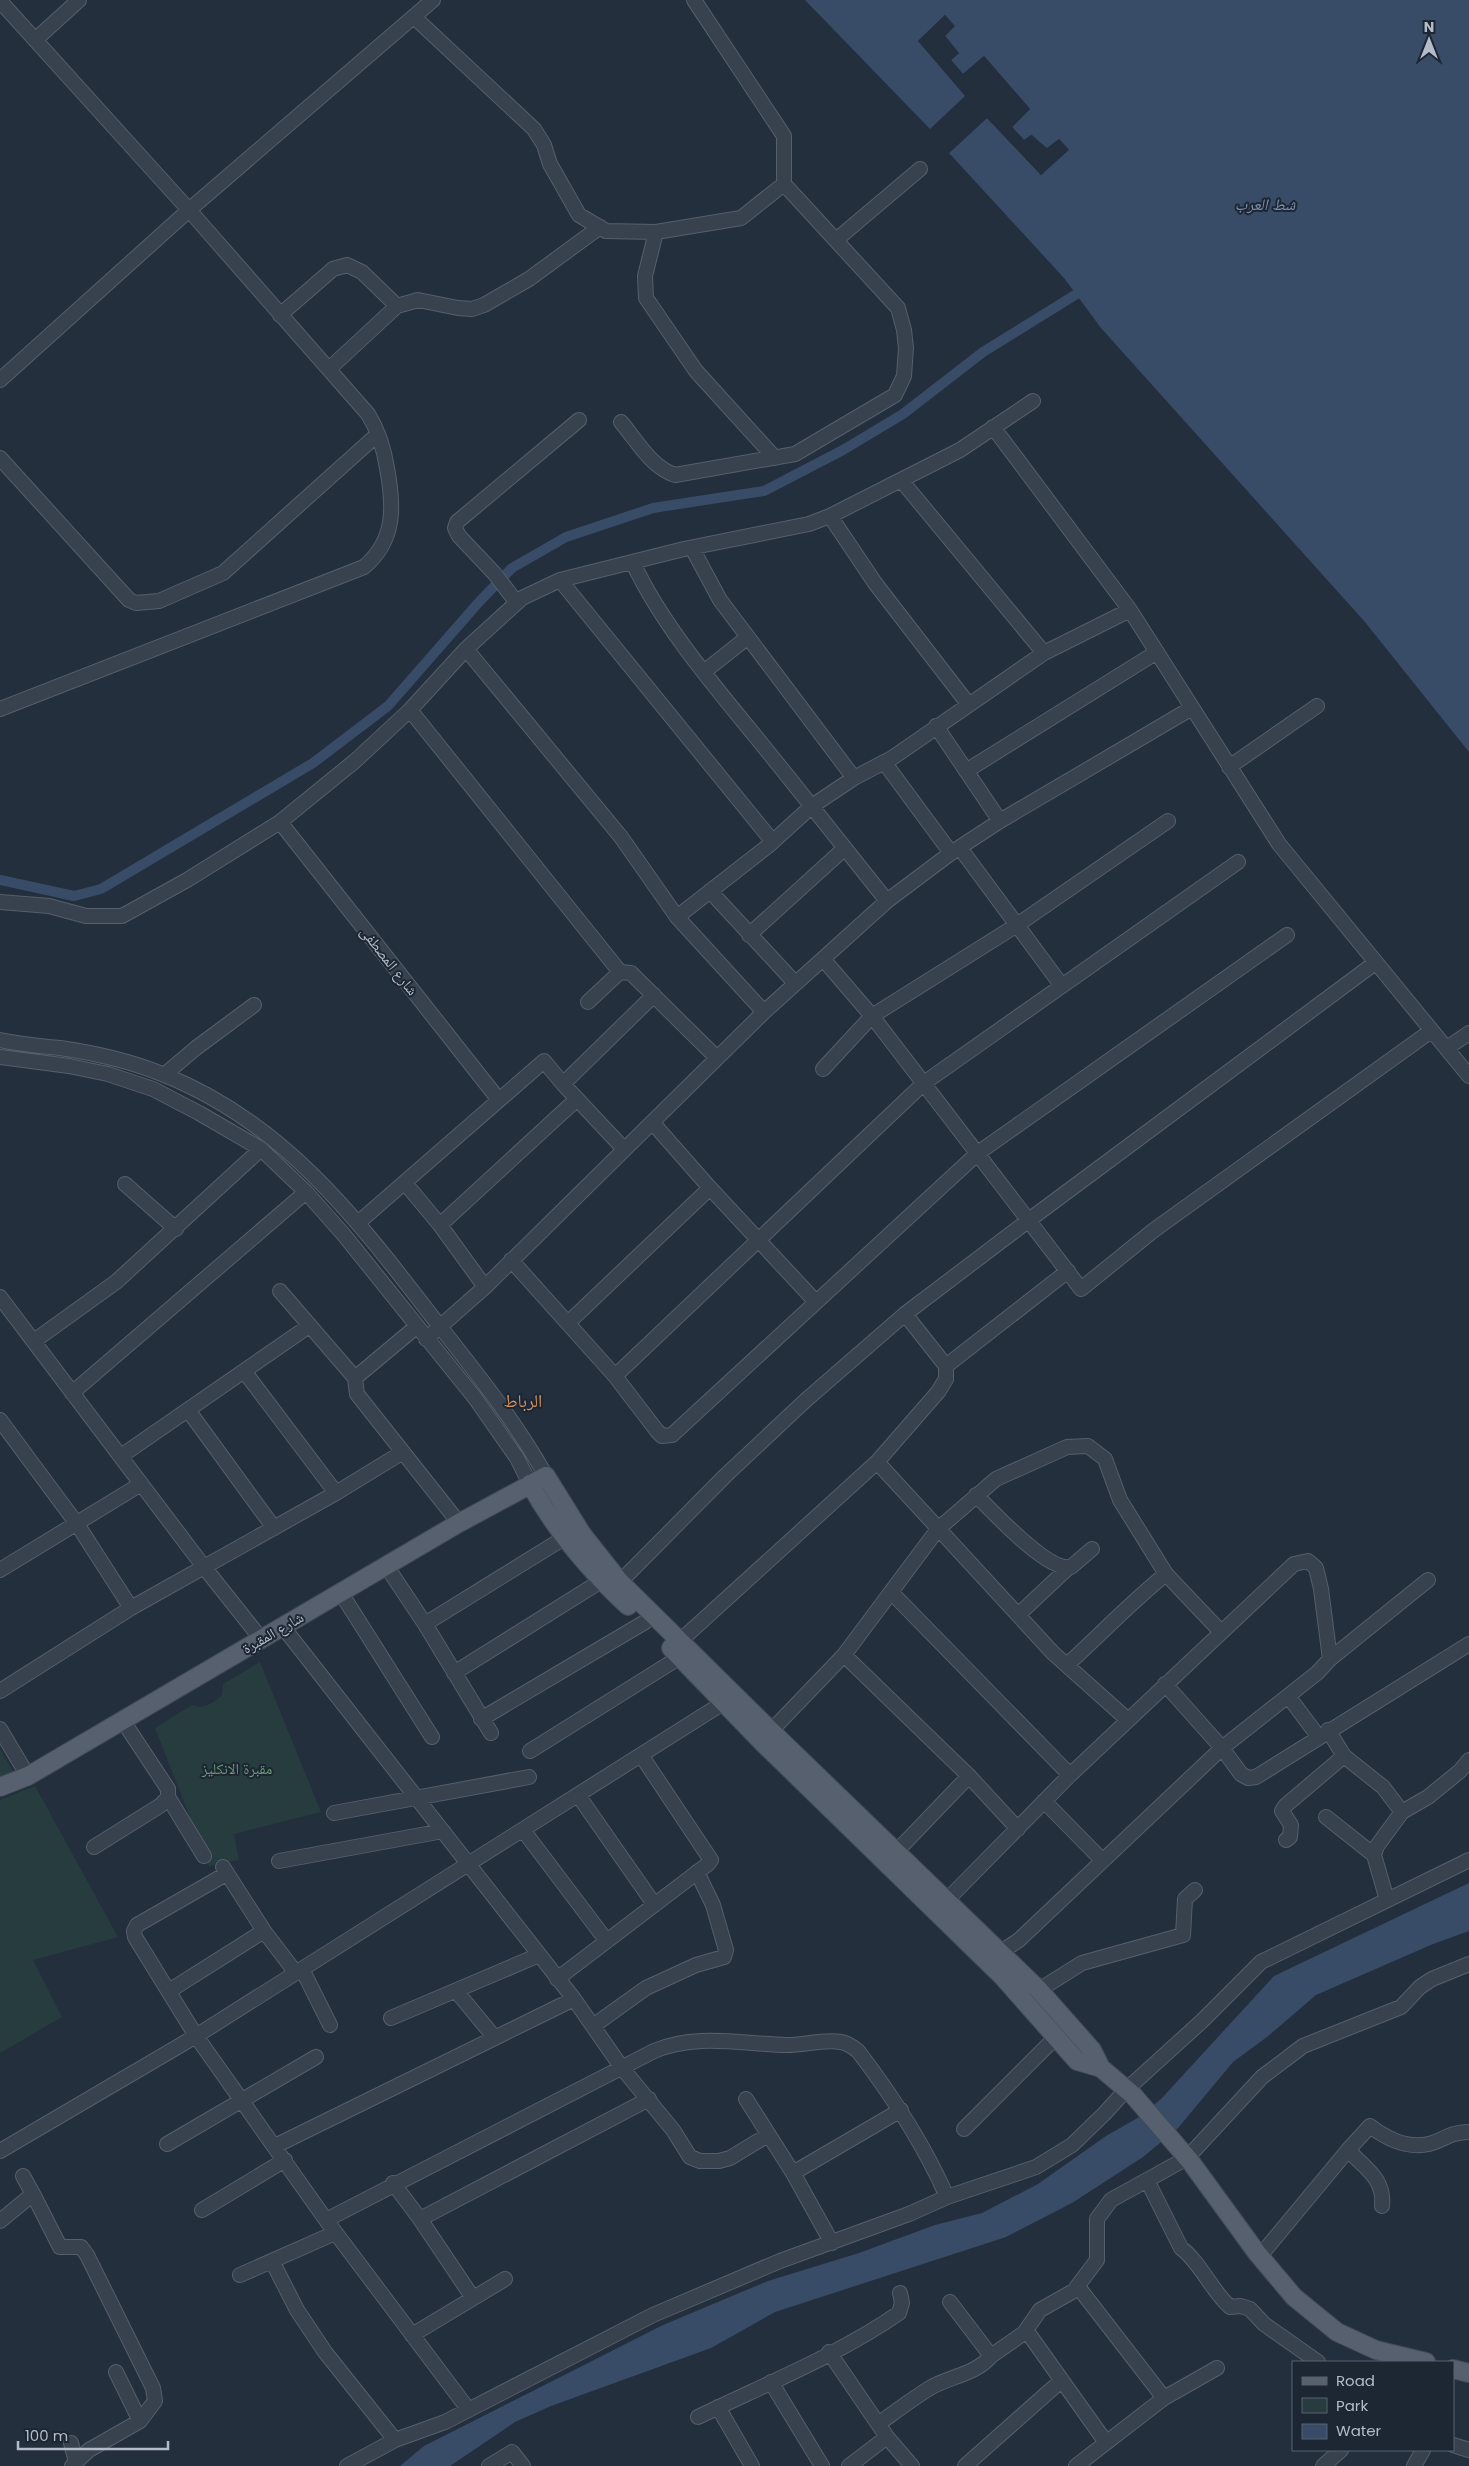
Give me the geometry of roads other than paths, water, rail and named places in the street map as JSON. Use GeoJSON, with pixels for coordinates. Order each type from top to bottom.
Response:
{"type":"FeatureCollection","features":[{"type":"Feature","properties":{"kind":"main road"},"geometry":{"type":"LineString","coordinates":[[546,1476],[582,1534],[620,1582],[680,1649],[723,1702],[831,1799],[897,1851],[1039,1990],[1092,2050],[1101,2068]]}},
{"type":"Feature","properties":{"kind":"main road","name":"شارع المقبرة"},"geometry":{"type":"LineString","coordinates":[[0,1787],[28,1776],[459,1523],[546,1476]]}},
{"type":"Feature","properties":{"kind":"main road"},"geometry":{"type":"LineString","coordinates":[[530,1484],[564,1538],[601,1581],[645,1622],[680,1649],[771,1731],[831,1799],[1002,1976],[1057,2036],[1077,2061],[1101,2068],[1130,2092],[1184,2155],[1260,2256],[1294,2297],[1337,2332],[1376,2350],[1422,2361]]}},
{"type":"Feature","properties":{"kind":"main road"},"geometry":{"type":"LineString","coordinates":[[1454,2369],[1469,2373]]}},
{"type":"Feature","properties":{"kind":"street"},"geometry":{"type":"LineString","coordinates":[[35,40],[79,0]]}},
{"type":"Feature","properties":{"kind":"street"},"geometry":{"type":"LineString","coordinates":[[0,380],[189,210],[433,0]]}},
{"type":"Feature","properties":{"kind":"street"},"geometry":{"type":"LineString","coordinates":[[621,422],[652,461],[664,471],[675,475],[795,454],[895,395],[904,376],[904,330],[898,308],[784,184],[784,136],[694,0]]}},
{"type":"Feature","properties":{"kind":"street"},"geometry":{"type":"LineString","coordinates":[[0,1],[189,210],[368,414],[375,425],[386,460],[393,505],[388,531],[381,549],[364,568],[0,709]]}},
{"type":"Feature","properties":{"kind":"street"},"geometry":{"type":"LineString","coordinates":[[414,17],[534,129],[544,145],[550,164],[579,215],[606,231],[656,232],[741,218],[784,184]]}},
{"type":"Feature","properties":{"kind":"street"},"geometry":{"type":"LineString","coordinates":[[836,240],[920,169]]}},
{"type":"Feature","properties":{"kind":"street"},"geometry":{"type":"LineString","coordinates":[[328,369],[396,306],[418,300],[458,308],[484,306],[529,279],[600,227]]}},
{"type":"Feature","properties":{"kind":"street"},"geometry":{"type":"LineString","coordinates":[[656,232],[645,276],[646,298],[696,371],[775,458]]}},
{"type":"Feature","properties":{"kind":"street"},"geometry":{"type":"LineString","coordinates":[[280,314],[333,269],[347,266],[362,272],[396,306]]}},
{"type":"Feature","properties":{"kind":"street"},"geometry":{"type":"LineString","coordinates":[[0,902],[49,906],[86,916],[122,916],[187,880],[280,822],[354,761],[410,710],[466,649],[515,600],[560,580],[692,548],[809,524],[830,516],[960,450],[1033,401]]}},
{"type":"Feature","properties":{"kind":"street"},"geometry":{"type":"LineString","coordinates":[[515,600],[494,573],[459,536],[455,528],[457,522],[579,420]]}},
{"type":"Feature","properties":{"kind":"street"},"geometry":{"type":"LineString","coordinates":[[993,427],[1130,610],[1279,844],[1469,1076]]}},
{"type":"Feature","properties":{"kind":"street"},"geometry":{"type":"LineString","coordinates":[[0,458],[130,600],[147,603],[159,601],[224,573],[378,434]]}},
{"type":"Feature","properties":{"kind":"street"},"geometry":{"type":"LineString","coordinates":[[900,480],[1044,653]]}},
{"type":"Feature","properties":{"kind":"street"},"geometry":{"type":"LineString","coordinates":[[830,516],[875,583],[969,705]]}},
{"type":"Feature","properties":{"kind":"street"},"geometry":{"type":"LineString","coordinates":[[692,548],[720,600],[854,778]]}},
{"type":"Feature","properties":{"kind":"street"},"geometry":{"type":"LineString","coordinates":[[634,563],[643,582],[705,671],[887,901]]}},
{"type":"Feature","properties":{"kind":"street"},"geometry":{"type":"LineString","coordinates":[[560,580],[769,837],[770,842]]}},
{"type":"Feature","properties":{"kind":"street"},"geometry":{"type":"LineString","coordinates":[[678,917],[812,806],[854,778],[884,762],[1044,653],[1130,610]]}},
{"type":"Feature","properties":{"kind":"street"},"geometry":{"type":"LineString","coordinates":[[705,671],[748,636]]}},
{"type":"Feature","properties":{"kind":"street"},"geometry":{"type":"LineString","coordinates":[[466,649],[609,822],[678,917],[764,1012]]}},
{"type":"Feature","properties":{"kind":"street"},"geometry":{"type":"LineString","coordinates":[[966,771],[1157,652]]}},
{"type":"Feature","properties":{"kind":"street"},"geometry":{"type":"LineString","coordinates":[[1229,767],[1317,706]]}},
{"type":"Feature","properties":{"kind":"street"},"geometry":{"type":"LineString","coordinates":[[426,1339],[485,1287],[764,1012],[887,901],[955,850],[1000,821],[1192,708]]}},
{"type":"Feature","properties":{"kind":"street"},"geometry":{"type":"LineString","coordinates":[[410,710],[620,972],[631,973],[717,1058]]}},
{"type":"Feature","properties":{"kind":"street"},"geometry":{"type":"LineString","coordinates":[[936,726],[1000,821]]}},
{"type":"Feature","properties":{"kind":"street"},"geometry":{"type":"LineString","coordinates":[[884,762],[1017,925],[1062,986]]}},
{"type":"Feature","properties":{"kind":"street"},"geometry":{"type":"LineString","coordinates":[[823,1069],[872,1016],[1017,925],[1168,821]]}},
{"type":"Feature","properties":{"kind":"street","name":"شارع المصطفى"},"geometry":{"type":"LineString","coordinates":[[280,822],[499,1100]]}},
{"type":"Feature","properties":{"kind":"street"},"geometry":{"type":"LineString","coordinates":[[749,935],[845,848]]}},
{"type":"Feature","properties":{"kind":"street"},"geometry":{"type":"LineString","coordinates":[[615,1376],[924,1083],[1238,862]]}},
{"type":"Feature","properties":{"kind":"street"},"geometry":{"type":"LineString","coordinates":[[710,891],[795,983]]}},
{"type":"Feature","properties":{"kind":"street"},"geometry":{"type":"LineString","coordinates":[[512,1260],[615,1376],[656,1431],[662,1436],[672,1435],[978,1153],[1287,935]]}},
{"type":"Feature","properties":{"kind":"street"},"geometry":{"type":"LineString","coordinates":[[823,959],[872,1016],[1081,1289],[1154,1230],[1431,1031]]}},
{"type":"Feature","properties":{"kind":"street"},"geometry":{"type":"LineString","coordinates":[[620,1582],[726,1475],[806,1400],[905,1314],[1028,1220],[1376,963]]}},
{"type":"Feature","properties":{"kind":"street"},"geometry":{"type":"LineString","coordinates":[[588,1002],[620,972]]}},
{"type":"Feature","properties":{"kind":"street"},"geometry":{"type":"LineString","coordinates":[[563,1084],[654,995]]}},
{"type":"Feature","properties":{"kind":"street"},"geometry":{"type":"LineString","coordinates":[[164,1075],[196,1048],[254,1006]]}},
{"type":"Feature","properties":{"kind":"street"},"geometry":{"type":"LineString","coordinates":[[1447,1048],[1469,1033]]}},
{"type":"Feature","properties":{"kind":"street"},"geometry":{"type":"LineString","coordinates":[[0,1040],[93,1054],[128,1062],[164,1075],[226,1106],[260,1128],[295,1156],[359,1222],[514,1423],[546,1476]]}},
{"type":"Feature","properties":{"kind":"street"},"geometry":{"type":"LineString","coordinates":[[0,1057],[69,1066],[108,1074],[153,1090],[261,1149],[306,1192],[344,1235],[498,1429],[517,1458],[530,1484]]}},
{"type":"Feature","properties":{"kind":"street"},"geometry":{"type":"LineString","coordinates":[[359,1222],[544,1061],[624,1149]]}},
{"type":"Feature","properties":{"kind":"street"},"geometry":{"type":"LineString","coordinates":[[440,1225],[577,1099]]}},
{"type":"Feature","properties":{"kind":"street"},"geometry":{"type":"LineString","coordinates":[[214,1122],[226,1106]]}},
{"type":"Feature","properties":{"kind":"street"},"geometry":{"type":"LineString","coordinates":[[652,1122],[710,1188],[816,1302]]}},
{"type":"Feature","properties":{"kind":"street"},"geometry":{"type":"LineString","coordinates":[[34,1341],[116,1282],[261,1149]]}},
{"type":"Feature","properties":{"kind":"street"},"geometry":{"type":"LineString","coordinates":[[406,1183],[440,1225],[485,1287]]}},
{"type":"Feature","properties":{"kind":"street"},"geometry":{"type":"LineString","coordinates":[[125,1184],[176,1229]]}},
{"type":"Feature","properties":{"kind":"street"},"geometry":{"type":"LineString","coordinates":[[569,1322],[710,1188]]}},
{"type":"Feature","properties":{"kind":"street"},"geometry":{"type":"LineString","coordinates":[[72,1393],[306,1192]]}},
{"type":"Feature","properties":{"kind":"street"},"geometry":{"type":"LineString","coordinates":[[946,1366],[1068,1271]]}},
{"type":"Feature","properties":{"kind":"street"},"geometry":{"type":"LineString","coordinates":[[280,1291],[354,1378],[357,1394],[459,1523]]}},
{"type":"Feature","properties":{"kind":"street"},"geometry":{"type":"LineString","coordinates":[[1,1300],[34,1341],[204,1568],[262,1640]]}},
{"type":"Feature","properties":{"kind":"street"},"geometry":{"type":"LineString","coordinates":[[530,1751],[680,1649],[876,1462],[938,1392],[946,1379],[946,1366],[905,1314]]}},
{"type":"Feature","properties":{"kind":"street"},"geometry":{"type":"LineString","coordinates":[[121,1456],[309,1326]]}},
{"type":"Feature","properties":{"kind":"street"},"geometry":{"type":"LineString","coordinates":[[354,1378],[416,1327]]}},
{"type":"Feature","properties":{"kind":"street"},"geometry":{"type":"LineString","coordinates":[[244,1371],[336,1493]]}},
{"type":"Feature","properties":{"kind":"street"},"geometry":{"type":"LineString","coordinates":[[188,1410],[274,1528]]}},
{"type":"Feature","properties":{"kind":"street"},"geometry":{"type":"LineString","coordinates":[[0,1420],[77,1524],[131,1608]]}},
{"type":"Feature","properties":{"kind":"street"},"geometry":{"type":"LineString","coordinates":[[771,1731],[844,1655],[938,1529],[996,1479],[1033,1460],[1066,1447],[1088,1446],[1105,1459],[1120,1500],[1166,1574],[1221,1632]]}},
{"type":"Feature","properties":{"kind":"street"},"geometry":{"type":"LineString","coordinates":[[0,1691],[131,1608],[336,1493],[403,1452]]}},
{"type":"Feature","properties":{"kind":"street"},"geometry":{"type":"LineString","coordinates":[[876,1462],[1018,1615],[1066,1664],[1128,1720]]}},
{"type":"Feature","properties":{"kind":"street"},"geometry":{"type":"LineString","coordinates":[[0,1570],[141,1484]]}},
{"type":"Feature","properties":{"kind":"street"},"geometry":{"type":"LineString","coordinates":[[976,1495],[1034,1550],[1068,1568]]}},
{"type":"Feature","properties":{"kind":"street"},"geometry":{"type":"LineString","coordinates":[[425,1624],[564,1538]]}},
{"type":"Feature","properties":{"kind":"street"},"geometry":{"type":"LineString","coordinates":[[1018,1615],[1068,1568],[1092,1549]]}},
{"type":"Feature","properties":{"kind":"street"},"geometry":{"type":"LineString","coordinates":[[946,1901],[1070,1775],[1294,1564],[1308,1562],[1316,1568],[1321,1589],[1330,1658]]}},
{"type":"Feature","properties":{"kind":"street"},"geometry":{"type":"LineString","coordinates":[[387,1567],[425,1624],[491,1732]]}},
{"type":"Feature","properties":{"kind":"street"},"geometry":{"type":"LineString","coordinates":[[1066,1664],[1114,1622],[1136,1598],[1166,1574]]}},
{"type":"Feature","properties":{"kind":"street"},"geometry":{"type":"LineString","coordinates":[[1001,1952],[1019,1940],[1222,1748],[1428,1580]]}},
{"type":"Feature","properties":{"kind":"street"},"geometry":{"type":"LineString","coordinates":[[454,1673],[601,1581]]}},
{"type":"Feature","properties":{"kind":"street"},"geometry":{"type":"LineString","coordinates":[[341,1593],[432,1737]]}},
{"type":"Feature","properties":{"kind":"street"},"geometry":{"type":"LineString","coordinates":[[892,1593],[1070,1775]]}},
{"type":"Feature","properties":{"kind":"street"},"geometry":{"type":"LineString","coordinates":[[481,1718],[645,1622]]}},
{"type":"Feature","properties":{"kind":"street"},"geometry":{"type":"LineString","coordinates":[[283,1627],[574,1999],[622,2068],[673,2130],[686,2152],[695,2160],[720,2161],[730,2158],[768,2136]]}},
{"type":"Feature","properties":{"kind":"street"},"geometry":{"type":"LineString","coordinates":[[1165,1684],[1222,1748],[1241,1774],[1248,1778],[1256,1777],[1323,1733],[1469,1644]]}},
{"type":"Feature","properties":{"kind":"street"},"geometry":{"type":"LineString","coordinates":[[844,1655],[969,1776],[1018,1829]]}},
{"type":"Feature","properties":{"kind":"street"},"geometry":{"type":"LineString","coordinates":[[1288,1696],[1344,1756],[1383,1787],[1402,1812]]}},
{"type":"Feature","properties":{"kind":"street"},"geometry":{"type":"LineString","coordinates":[[0,2151],[196,2036],[723,1702]]}},
{"type":"Feature","properties":{"kind":"street"},"geometry":{"type":"LineString","coordinates":[[123,1721],[168,1789],[168,1797],[204,1856]]}},
{"type":"Feature","properties":{"kind":"street"},"geometry":{"type":"LineString","coordinates":[[0,1729],[28,1776]]}},
{"type":"Feature","properties":{"kind":"street"},"geometry":{"type":"LineString","coordinates":[[557,1979],[711,1860],[709,1854],[640,1755]]}},
{"type":"Feature","properties":{"kind":"street"},"geometry":{"type":"LineString","coordinates":[[1286,1840],[1290,1837],[1292,1825],[1282,1811],[1285,1806],[1344,1756]]}},
{"type":"Feature","properties":{"kind":"street"},"geometry":{"type":"LineString","coordinates":[[1387,1900],[1374,1855],[1377,1846],[1402,1812],[1428,1797],[1460,1771],[1469,1760]]}},
{"type":"Feature","properties":{"kind":"street"},"geometry":{"type":"LineString","coordinates":[[897,1851],[969,1776]]}},
{"type":"Feature","properties":{"kind":"street"},"geometry":{"type":"LineString","coordinates":[[334,1813],[529,1777]]}},
{"type":"Feature","properties":{"kind":"street"},"geometry":{"type":"LineString","coordinates":[[578,1795],[654,1904]]}},
{"type":"Feature","properties":{"kind":"street"},"geometry":{"type":"LineString","coordinates":[[94,1847],[161,1805],[168,1797]]}},
{"type":"Feature","properties":{"kind":"street"},"geometry":{"type":"LineString","coordinates":[[1044,1802],[1102,1860]]}},
{"type":"Feature","properties":{"kind":"street"},"geometry":{"type":"LineString","coordinates":[[1326,1817],[1374,1855]]}},
{"type":"Feature","properties":{"kind":"street"},"geometry":{"type":"LineString","coordinates":[[523,1830],[606,1940]]}},
{"type":"Feature","properties":{"kind":"street"},"geometry":{"type":"LineString","coordinates":[[279,1861],[443,1831]]}},
{"type":"Feature","properties":{"kind":"street"},"geometry":{"type":"LineString","coordinates":[[347,2466],[395,2440],[445,2422],[653,2315],[780,2261],[832,2243],[947,2197],[1036,2167],[1072,2145],[1130,2092],[1261,1962],[1469,1860]]}},
{"type":"Feature","properties":{"kind":"street"},"geometry":{"type":"LineString","coordinates":[[330,2025],[299,1971],[264,1930],[224,1870],[136,1925],[135,1937],[196,2036],[244,2100],[335,2233],[468,2409]]}},
{"type":"Feature","properties":{"kind":"street"},"geometry":{"type":"LineString","coordinates":[[593,2026],[646,1988],[696,1965],[724,1957],[726,1950],[712,1905],[697,1872]]}},
{"type":"Feature","properties":{"kind":"street"},"geometry":{"type":"LineString","coordinates":[[1039,1990],[1082,1963],[1183,1935],[1185,1899],[1195,1890]]}},
{"type":"Feature","properties":{"kind":"street"},"geometry":{"type":"LineString","coordinates":[[169,1991],[264,1930]]}},
{"type":"Feature","properties":{"kind":"street"},"geometry":{"type":"LineString","coordinates":[[392,2018],[457,1992],[539,1955]]}},
{"type":"Feature","properties":{"kind":"street"},"geometry":{"type":"LineString","coordinates":[[878,2424],[929,2389],[958,2375],[982,2367],[991,2356],[1026,2330],[1040,2310],[1076,2288],[1087,2277],[1097,2260],[1097,2218],[1111,2200],[1184,2155],[1246,2092],[1282,2061],[1303,2046],[1402,2007],[1420,1987],[1432,1979],[1469,1964]]}},
{"type":"Feature","properties":{"kind":"street"},"geometry":{"type":"LineString","coordinates":[[457,1992],[495,2038]]}},
{"type":"Feature","properties":{"kind":"street"},"geometry":{"type":"LineString","coordinates":[[275,2146],[574,1999]]}},
{"type":"Feature","properties":{"kind":"street"},"geometry":{"type":"LineString","coordinates":[[964,2129],[1057,2036]]}},
{"type":"Feature","properties":{"kind":"street"},"geometry":{"type":"LineString","coordinates":[[326,2220],[393,2183],[670,2044],[741,2042],[788,2045],[844,2043],[858,2051],[901,2110],[930,2159],[947,2197]]}},
{"type":"Feature","properties":{"kind":"street"},"geometry":{"type":"LineString","coordinates":[[167,2144],[316,2057]]}},
{"type":"Feature","properties":{"kind":"street"},"geometry":{"type":"LineString","coordinates":[[746,2099],[793,2173],[832,2243]]}},
{"type":"Feature","properties":{"kind":"street"},"geometry":{"type":"LineString","coordinates":[[420,2219],[650,2100]]}},
{"type":"Feature","properties":{"kind":"street"},"geometry":{"type":"LineString","coordinates":[[793,2173],[901,2110]]}},
{"type":"Feature","properties":{"kind":"street"},"geometry":{"type":"LineString","coordinates":[[1260,2256],[1370,2126],[1388,2139],[1413,2145],[1429,2144],[1450,2134],[1467,2132]]}},
{"type":"Feature","properties":{"kind":"street"},"geometry":{"type":"LineString","coordinates":[[1348,2150],[1379,2183],[1384,2193],[1382,2206]]}},
{"type":"Feature","properties":{"kind":"street"},"geometry":{"type":"LineString","coordinates":[[202,2210],[285,2160]]}},
{"type":"Feature","properties":{"kind":"street"},"geometry":{"type":"LineString","coordinates":[[23,2176],[60,2247],[81,2246],[87,2255],[153,2388],[156,2402],[140,2422],[89,2450],[74,2464]]}},
{"type":"Feature","properties":{"kind":"street"},"geometry":{"type":"LineString","coordinates":[[1146,2180],[1181,2248],[1190,2254],[1220,2298],[1230,2307],[1241,2306],[1250,2309],[1264,2324],[1317,2361]]}},
{"type":"Feature","properties":{"kind":"street"},"geometry":{"type":"LineString","coordinates":[[393,2183],[420,2219],[473,2298]]}},
{"type":"Feature","properties":{"kind":"street"},"geometry":{"type":"LineString","coordinates":[[0,2220],[34,2194]]}},
{"type":"Feature","properties":{"kind":"street"},"geometry":{"type":"LineString","coordinates":[[240,2275],[335,2233]]}},
{"type":"Feature","properties":{"kind":"street"},"geometry":{"type":"LineString","coordinates":[[272,2261],[297,2310],[325,2352],[395,2440]]}},
{"type":"Feature","properties":{"kind":"street"},"geometry":{"type":"LineString","coordinates":[[412,2335],[505,2279]]}},
{"type":"Feature","properties":{"kind":"street"},"geometry":{"type":"LineString","coordinates":[[1076,2288],[1082,2290],[1164,2398]]}},
{"type":"Feature","properties":{"kind":"street"},"geometry":{"type":"LineString","coordinates":[[698,2417],[829,2352],[899,2313],[902,2303],[900,2293]]}},
{"type":"Feature","properties":{"kind":"street"},"geometry":{"type":"LineString","coordinates":[[950,2302],[991,2356]]}},
{"type":"Feature","properties":{"kind":"street"},"geometry":{"type":"LineString","coordinates":[[1026,2330],[1105,2441]]}},
{"type":"Feature","properties":{"kind":"street"},"geometry":{"type":"LineString","coordinates":[[829,2352],[887,2437],[912,2466]]}},
{"type":"Feature","properties":{"kind":"street"},"geometry":{"type":"LineString","coordinates":[[1076,2466],[1105,2441],[1164,2398],[1216,2368]]}},
{"type":"Feature","properties":{"kind":"street"},"geometry":{"type":"LineString","coordinates":[[116,2372],[140,2422]]}},
{"type":"Feature","properties":{"kind":"street"},"geometry":{"type":"LineString","coordinates":[[965,2466],[1062,2380]]}},
{"type":"Feature","properties":{"kind":"street"},"geometry":{"type":"LineString","coordinates":[[771,2382],[822,2466]]}},
{"type":"Feature","properties":{"kind":"street"},"geometry":{"type":"LineString","coordinates":[[718,2407],[752,2466]]}},
{"type":"Feature","properties":{"kind":"street"},"geometry":{"type":"LineString","coordinates":[[849,2466],[887,2437]]}},
{"type":"Feature","properties":{"kind":"street"},"geometry":{"type":"LineString","coordinates":[[71,2443],[74,2464]]}},
{"type":"Feature","properties":{"kind":"street"},"geometry":{"type":"LineString","coordinates":[[1454,2444],[1469,2450]]}},
{"type":"Feature","properties":{"kind":"street"},"geometry":{"type":"LineString","coordinates":[[1323,2466],[1340,2451]]}},
{"type":"Feature","properties":{"kind":"street"},"geometry":{"type":"LineString","coordinates":[[1414,2466],[1422,2451]]}},
{"type":"Feature","properties":{"kind":"street"},"geometry":{"type":"LineString","coordinates":[[489,2466],[512,2452],[523,2466]]}},
{"type":"Feature","properties":{"kind":"water","name":"شط العرب"},"geometry":{"type":"Polygon","coordinates":[[[805,0],[1469,0],[1469,752],[1365,622],[1101,328],[1064,278],[949,153],[987,118],[1041,175],[1068,149],[1059,139],[1047,149],[1032,135],[1024,140],[1012,127],[1030,109],[984,56],[963,74],[951,60],[959,53],[945,36],[954,26],[945,15],[918,41],[965,96],[930,129],[805,0]]]}},
{"type":"Feature","properties":{"kind":"water"},"geometry":{"type":"Polygon","coordinates":[[[1469,1883],[1469,1931],[1433,1944],[1316,1995],[1267,2037],[1233,2062],[1178,2128],[1143,2157],[1072,2203],[1006,2237],[775,2312],[711,2348],[551,2406],[515,2422],[450,2466],[400,2466],[424,2446],[663,2325],[768,2281],[859,2253],[935,2225],[982,2213],[1038,2184],[1106,2136],[1141,2116],[1162,2098],[1274,1976],[1469,1883]]]}},
{"type":"Feature","properties":{"kind":"waterway"},"geometry":{"type":"LineString","coordinates":[[0,880],[74,896],[101,889],[313,763],[388,706],[479,602],[512,568],[566,537],[653,508],[764,491],[843,450],[903,414],[983,352],[1075,295]]}},
{"type":"Feature","properties":{"kind":"district","name":"الرباط"},"geometry":{"type":"Point","coordinates":[523,1401]}},
{"type":"Feature","properties":{"kind":"park label","name":"مقبرة الانكليز"},"geometry":{"type":"Point","coordinates":[237,1769]}}]}
